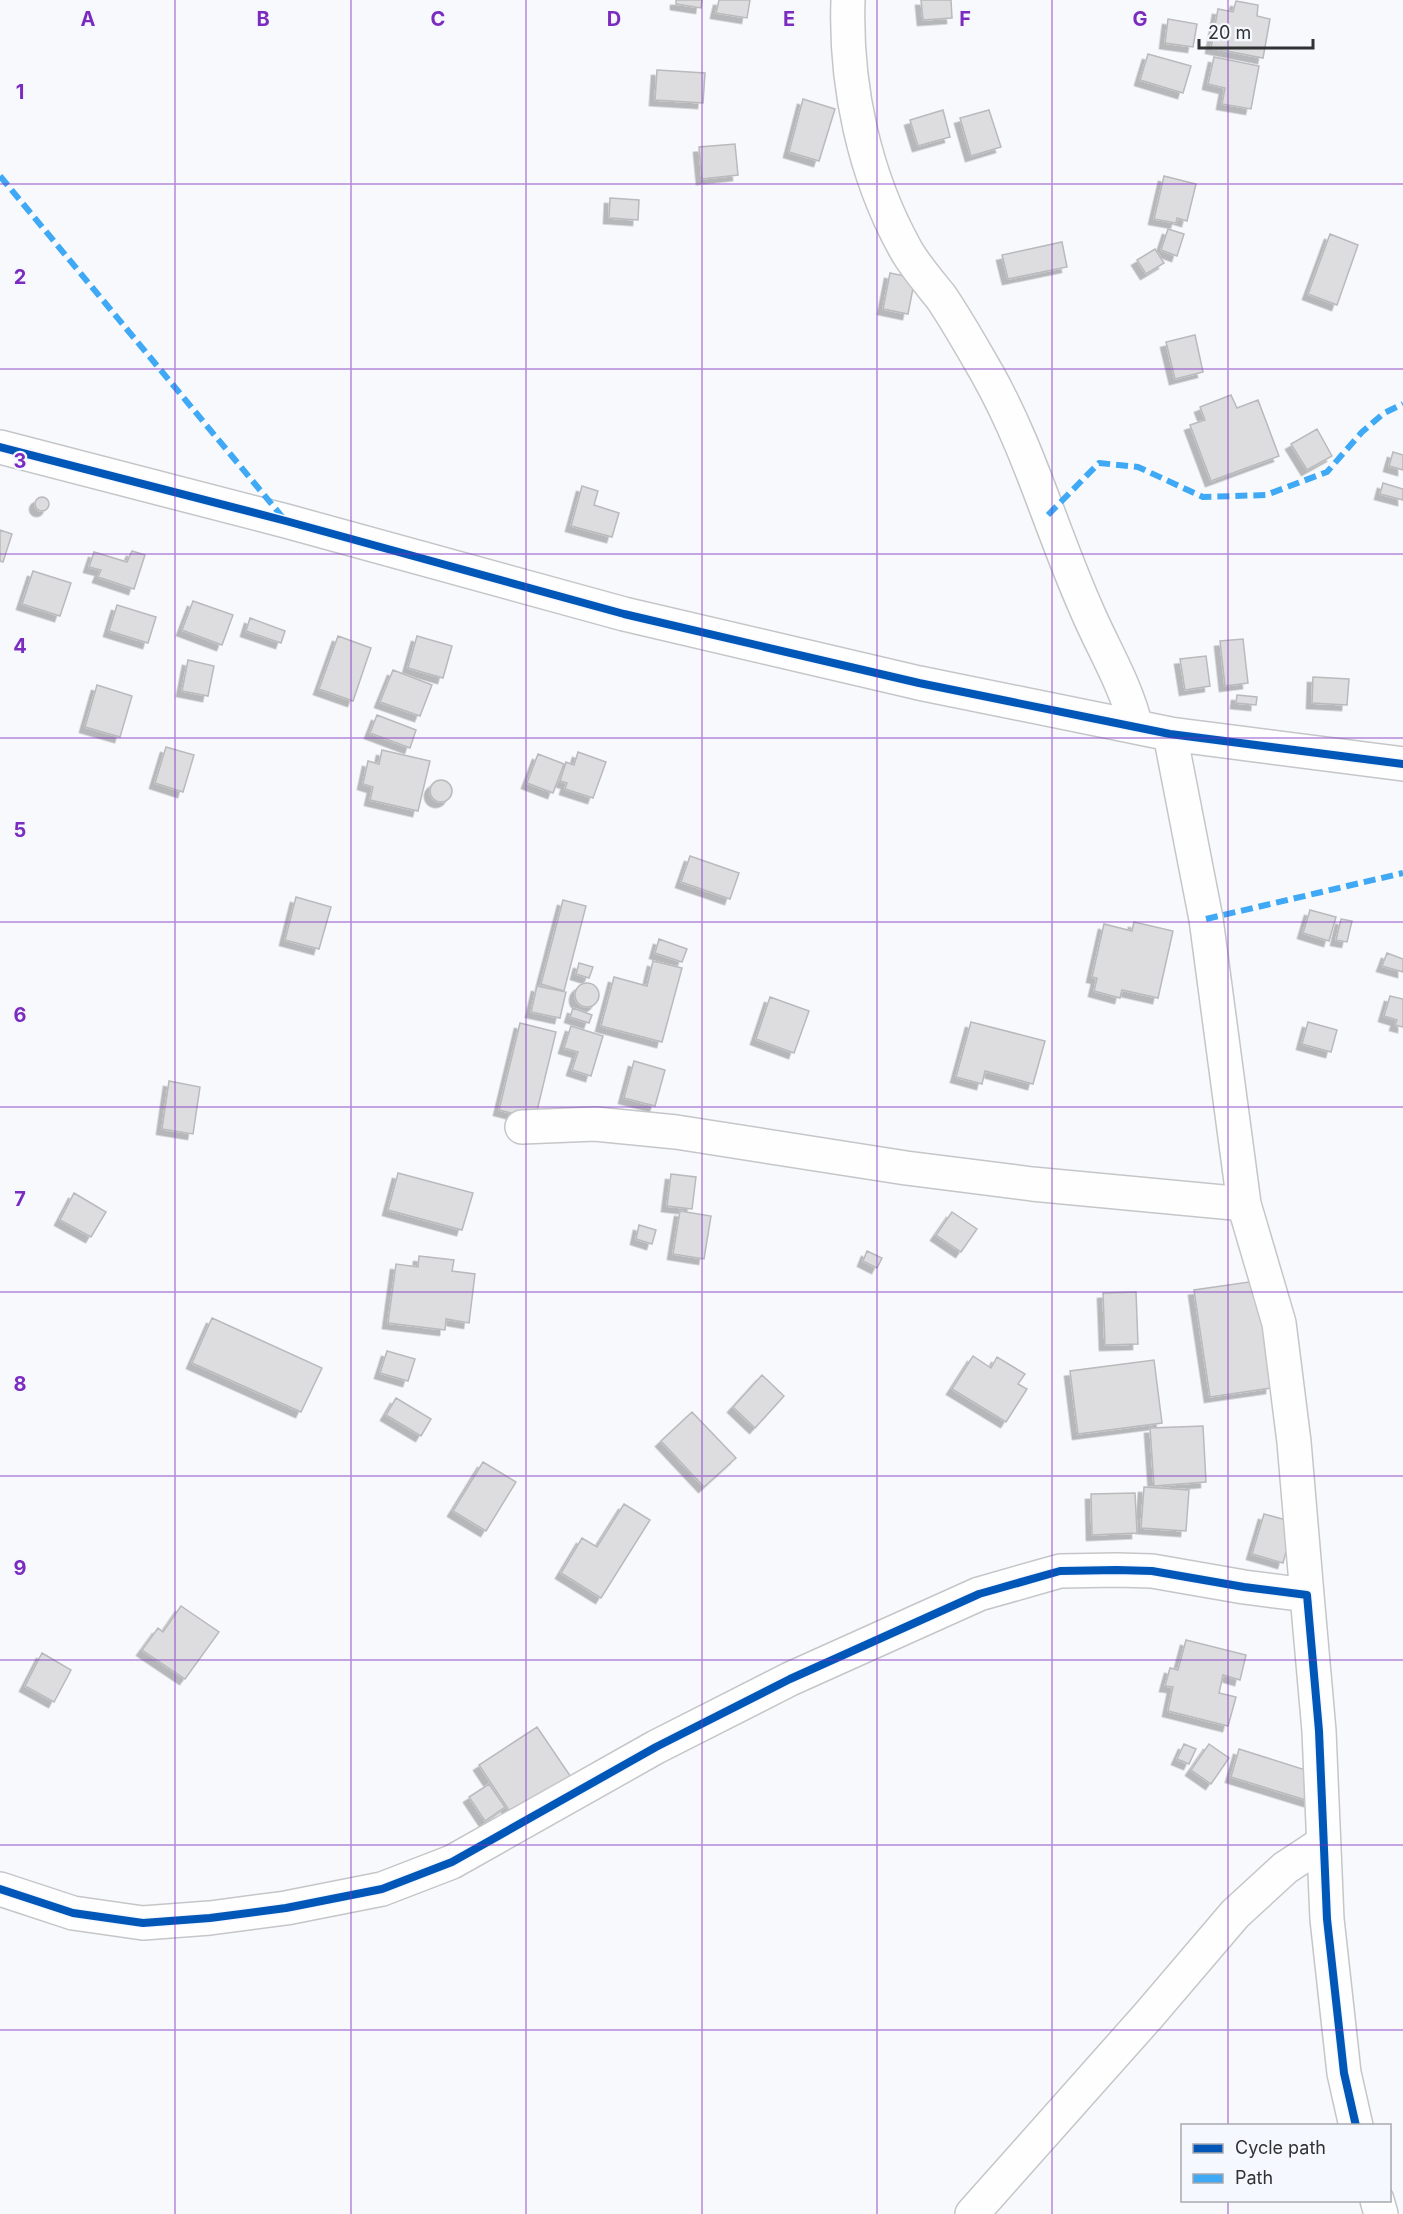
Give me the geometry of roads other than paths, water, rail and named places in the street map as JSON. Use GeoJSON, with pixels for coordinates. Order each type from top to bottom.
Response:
{"type":"FeatureCollection","features":[{"type":"Feature","properties":{"kind":"street"},"geometry":{"type":"LineString","coordinates":[[848,0],[850,74],[870,167],[906,251],[943,300],[988,376],[1017,432],[1085,606],[1129,699],[1136,727]]}},
{"type":"Feature","properties":{"kind":"street"},"geometry":{"type":"LineString","coordinates":[[0,447],[286,521],[624,614],[919,683],[1170,734],[1403,764]]}},
{"type":"Feature","properties":{"kind":"street"},"geometry":{"type":"LineString","coordinates":[[1170,734],[1206,919],[1244,1204],[1279,1323],[1294,1442],[1319,1731],[1327,1919],[1343,2062],[1356,2124]]}},
{"type":"Feature","properties":{"kind":"street"},"geometry":{"type":"LineString","coordinates":[[522,1127],[595,1124],[676,1132],[906,1168],[1032,1184],[1244,1204]]}},
{"type":"Feature","properties":{"kind":"street"},"geometry":{"type":"LineString","coordinates":[[0,1889],[73,1913],[143,1923],[210,1918],[286,1908],[382,1889],[452,1862],[656,1747],[790,1679],[979,1594],[1060,1571],[1117,1570],[1152,1571],[1244,1587],[1307,1594]]}},
{"type":"Feature","properties":{"kind":"street"},"geometry":{"type":"LineString","coordinates":[[972,2214],[1148,2016],[1234,1914],[1285,1868],[1323,1843]]}}]}
